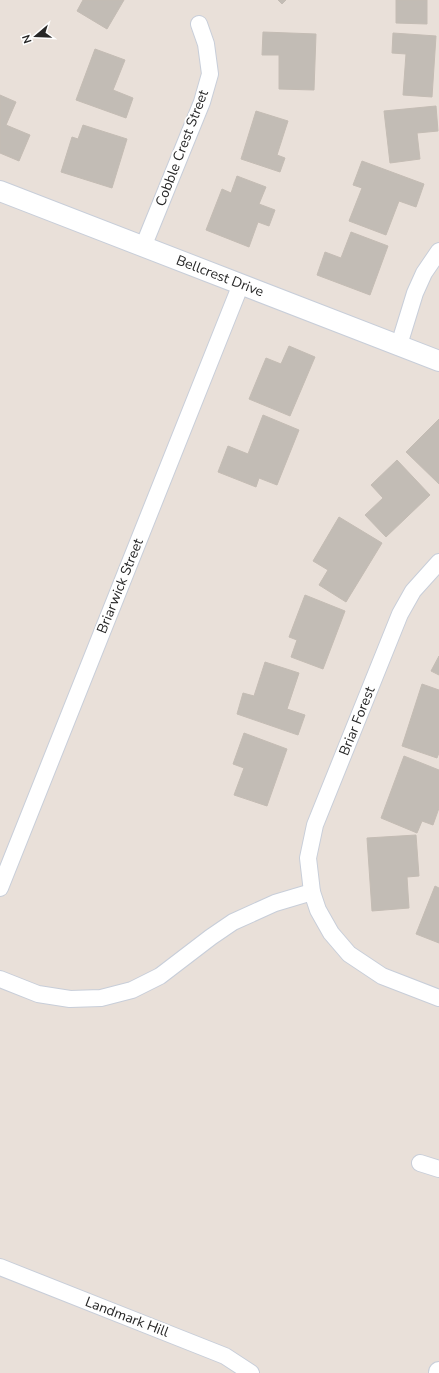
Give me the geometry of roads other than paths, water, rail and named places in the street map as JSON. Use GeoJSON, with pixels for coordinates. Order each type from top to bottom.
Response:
{"type":"FeatureCollection","features":[{"type":"Feature","properties":{"kind":"street","name":"Cobble Crest Street"},"geometry":{"type":"LineString","coordinates":[[143,246],[202,102],[210,74],[206,44],[199,24]]}},
{"type":"Feature","properties":{"kind":"street","name":"Bellcrest Drive"},"geometry":{"type":"LineString","coordinates":[[0,191],[439,361]]}},
{"type":"Feature","properties":{"kind":"street"},"geometry":{"type":"LineString","coordinates":[[399,346],[415,293],[424,273],[439,251]]}},
{"type":"Feature","properties":{"kind":"street","name":"Briarwick Street"},"geometry":{"type":"LineString","coordinates":[[0,888],[241,284]]}},
{"type":"Feature","properties":{"kind":"street","name":"Briar Forest"},"geometry":{"type":"LineString","coordinates":[[439,562],[413,591],[400,614],[315,825],[308,858],[312,892],[318,910],[331,934],[349,954],[382,976],[439,998]]}},
{"type":"Feature","properties":{"kind":"street"},"geometry":{"type":"LineString","coordinates":[[0,979],[38,994],[70,999],[101,998],[132,990],[160,976],[212,936],[233,922],[275,903],[312,892]]}},
{"type":"Feature","properties":{"kind":"street"},"geometry":{"type":"LineString","coordinates":[[420,1163],[439,1170]]}},
{"type":"Feature","properties":{"kind":"street","name":"Landmark Hill"},"geometry":{"type":"LineString","coordinates":[[0,1267],[226,1356],[250,1373]]}}]}
